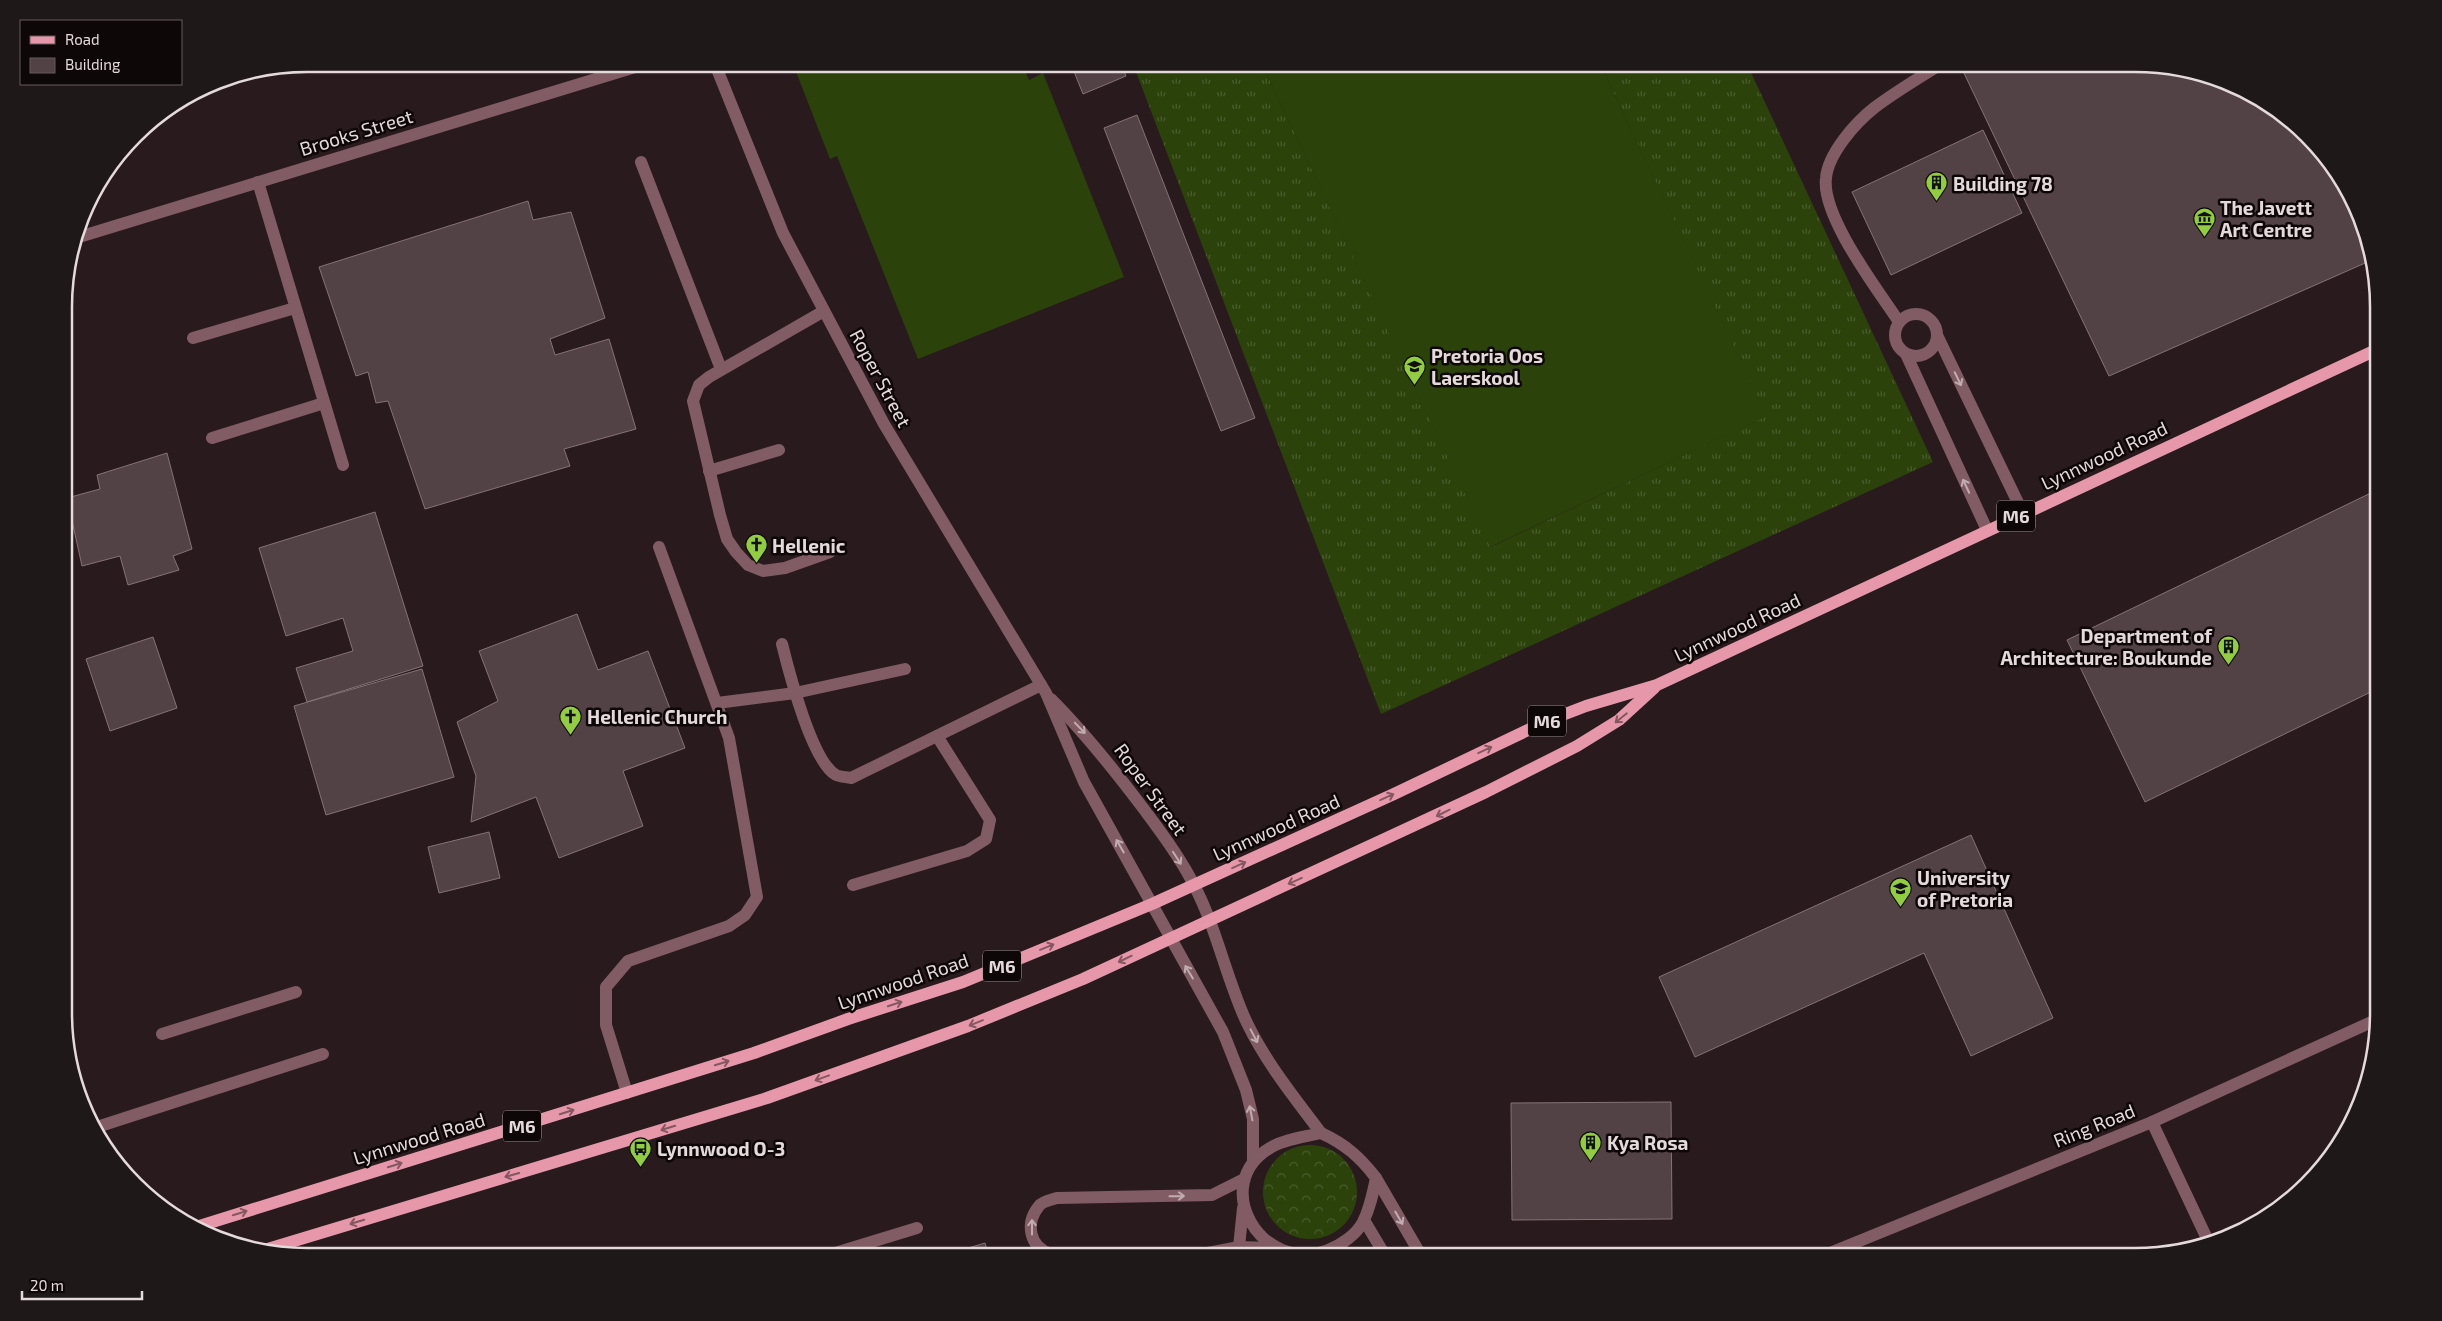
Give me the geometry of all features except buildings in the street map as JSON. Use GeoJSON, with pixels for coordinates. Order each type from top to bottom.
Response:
{"type":"FeatureCollection","features":[{"type":"Feature","properties":{"kind":"main road","name":"Lynnwood Road"},"geometry":{"type":"LineString","coordinates":[[205,1224],[754,1053],[848,1019],[963,982],[1152,904],[1394,794],[1547,721],[1586,706],[1658,685],[2022,513],[2370,353]]}},
{"type":"Feature","properties":{"kind":"main road","name":"Lynnwood Road"},"geometry":{"type":"LineString","coordinates":[[277,1246],[767,1098],[968,1026],[1083,979],[1209,919],[1428,820],[1577,746],[1620,720],[1658,685]]}},
{"type":"Feature","properties":{"kind":"street","name":"Brooks Street"},"geometry":{"type":"LineString","coordinates":[[84,235],[619,72]]}},
{"type":"Feature","properties":{"kind":"street","name":"Roper Street"},"geometry":{"type":"LineString","coordinates":[[718,72],[783,233],[884,424],[1043,689],[1084,782],[1169,938],[1209,1006],[1238,1067],[1253,1119],[1253,1162]]}},
{"type":"Feature","properties":{"kind":"street"},"geometry":{"type":"LineString","coordinates":[[1899,322],[1847,242],[1828,200],[1826,179],[1835,150],[1873,109],[1929,72]]}},
{"type":"Feature","properties":{"kind":"street"},"geometry":{"type":"LineString","coordinates":[[641,162],[721,369]]}},
{"type":"Feature","properties":{"kind":"street"},"geometry":{"type":"LineString","coordinates":[[258,182],[343,465]]}},
{"type":"Feature","properties":{"kind":"street"},"geometry":{"type":"LineString","coordinates":[[194,338],[295,308]]}},
{"type":"Feature","properties":{"kind":"street"},"geometry":{"type":"LineString","coordinates":[[824,311],[721,369],[698,385],[693,401],[709,471],[728,539],[736,552],[748,565],[763,571],[778,569],[830,552]]}},
{"type":"Feature","properties":{"kind":"street"},"geometry":{"type":"LineString","coordinates":[[1987,530],[1906,354],[1897,346],[1894,334],[1899,322],[1907,315],[1918,313],[1928,317],[1935,325],[1937,335],[2022,513]]}},
{"type":"Feature","properties":{"kind":"street"},"geometry":{"type":"LineString","coordinates":[[1906,354],[1919,356],[1930,351],[1936,344],[1937,335]]}},
{"type":"Feature","properties":{"kind":"street"},"geometry":{"type":"LineString","coordinates":[[212,438],[324,403]]}},
{"type":"Feature","properties":{"kind":"street"},"geometry":{"type":"LineString","coordinates":[[709,471],[779,450]]}},
{"type":"Feature","properties":{"kind":"street"},"geometry":{"type":"LineString","coordinates":[[627,1093],[606,1025],[606,987],[628,961],[729,926],[745,915],[757,897],[729,738],[659,547]]}},
{"type":"Feature","properties":{"kind":"street"},"geometry":{"type":"LineString","coordinates":[[782,644],[795,693],[822,761],[836,776],[852,778],[937,736],[1043,689]]}},
{"type":"Feature","properties":{"kind":"street"},"geometry":{"type":"LineString","coordinates":[[717,703],[795,693],[905,669]]}},
{"type":"Feature","properties":{"kind":"street","name":"Roper Street"},"geometry":{"type":"LineString","coordinates":[[1043,689],[1110,763],[1160,831],[1194,884],[1209,919],[1238,1001],[1256,1039],[1277,1076],[1321,1133]]}},
{"type":"Feature","properties":{"kind":"street"},"geometry":{"type":"LineString","coordinates":[[853,885],[967,851],[986,839],[990,820],[937,736]]}},
{"type":"Feature","properties":{"kind":"street"},"geometry":{"type":"LineString","coordinates":[[162,1034],[296,992]]}},
{"type":"Feature","properties":{"kind":"street","name":"Ring Road"},"geometry":{"type":"LineString","coordinates":[[1842,1248],[2152,1122],[2369,1023]]}},
{"type":"Feature","properties":{"kind":"street"},"geometry":{"type":"LineString","coordinates":[[101,1126],[324,1054]]}},
{"type":"Feature","properties":{"kind":"street"},"geometry":{"type":"LineString","coordinates":[[2152,1122],[2206,1237]]}},
{"type":"Feature","properties":{"kind":"street"},"geometry":{"type":"LineString","coordinates":[[1242,1248],[1244,1180],[1253,1162],[1271,1147],[1321,1133],[1337,1140],[1361,1158],[1376,1178],[1417,1248]]}},
{"type":"Feature","properties":{"kind":"street"},"geometry":{"type":"LineString","coordinates":[[1332,1248],[1352,1235],[1364,1220],[1376,1178]]}},
{"type":"Feature","properties":{"kind":"street"},"geometry":{"type":"LineString","coordinates":[[1039,1248],[1032,1240],[1032,1217],[1040,1205],[1057,1198],[1212,1196],[1244,1180]]}},
{"type":"Feature","properties":{"kind":"street"},"geometry":{"type":"LineString","coordinates":[[1244,1200],[1249,1220],[1260,1236],[1274,1248]]}},
{"type":"Feature","properties":{"kind":"street"},"geometry":{"type":"LineString","coordinates":[[1364,1220],[1381,1248]]}},
{"type":"Feature","properties":{"kind":"street"},"geometry":{"type":"LineString","coordinates":[[851,1248],[916,1228]]}},
{"type":"Feature","properties":{"kind":"green space"},"geometry":{"type":"Polygon","coordinates":[[[796,72],[1026,72],[1029,80],[1043,73],[1124,277],[918,359],[837,156],[830,159],[796,72]]]}},
{"type":"Feature","properties":{"kind":"green space"},"geometry":{"type":"Polygon","coordinates":[[[1136,72],[1266,72],[1491,547],[1766,416],[1604,72],[1751,72],[1933,462],[1381,714],[1136,72]]]}},
{"type":"Feature","properties":{"kind":"green space"},"geometry":{"type":"Polygon","coordinates":[[[1266,72],[1604,72],[1767,416],[1490,547],[1266,72]]]}},
{"type":"Feature","properties":{"kind":"green space"},"geometry":{"type":"Polygon","coordinates":[[[1310,1145],[1328,1148],[1343,1159],[1354,1174],[1357,1192],[1354,1210],[1343,1225],[1328,1236],[1310,1239],[1292,1236],[1277,1225],[1266,1210],[1263,1192],[1266,1174],[1277,1159],[1292,1148],[1310,1145]]]}},
{"type":"Feature","properties":{"kind":"place","name":"Building 78"},"geometry":{"type":"Point","coordinates":[1937,202]}},
{"type":"Feature","properties":{"kind":"place","name":"The Javett Art Centre"},"geometry":{"type":"Point","coordinates":[2204,237]}},
{"type":"Feature","properties":{"kind":"place","name":"Pretoria Oos Laerskool"},"geometry":{"type":"Point","coordinates":[1415,385]}},
{"type":"Feature","properties":{"kind":"place","name":"Hellenic"},"geometry":{"type":"Point","coordinates":[756,564]}},
{"type":"Feature","properties":{"kind":"place","name":"Department of Architecture: Boukunde"},"geometry":{"type":"Point","coordinates":[2228,665]}},
{"type":"Feature","properties":{"kind":"place","name":"Hellenic Church"},"geometry":{"type":"Point","coordinates":[571,735]}},
{"type":"Feature","properties":{"kind":"place","name":"University of Pretoria"},"geometry":{"type":"Point","coordinates":[1901,907]}},
{"type":"Feature","properties":{"kind":"place","name":"Kya Rosa"},"geometry":{"type":"Point","coordinates":[1591,1161]}},
{"type":"Feature","properties":{"kind":"place","name":"Lynnwood O-3"},"geometry":{"type":"Point","coordinates":[641,1167]}}]}
